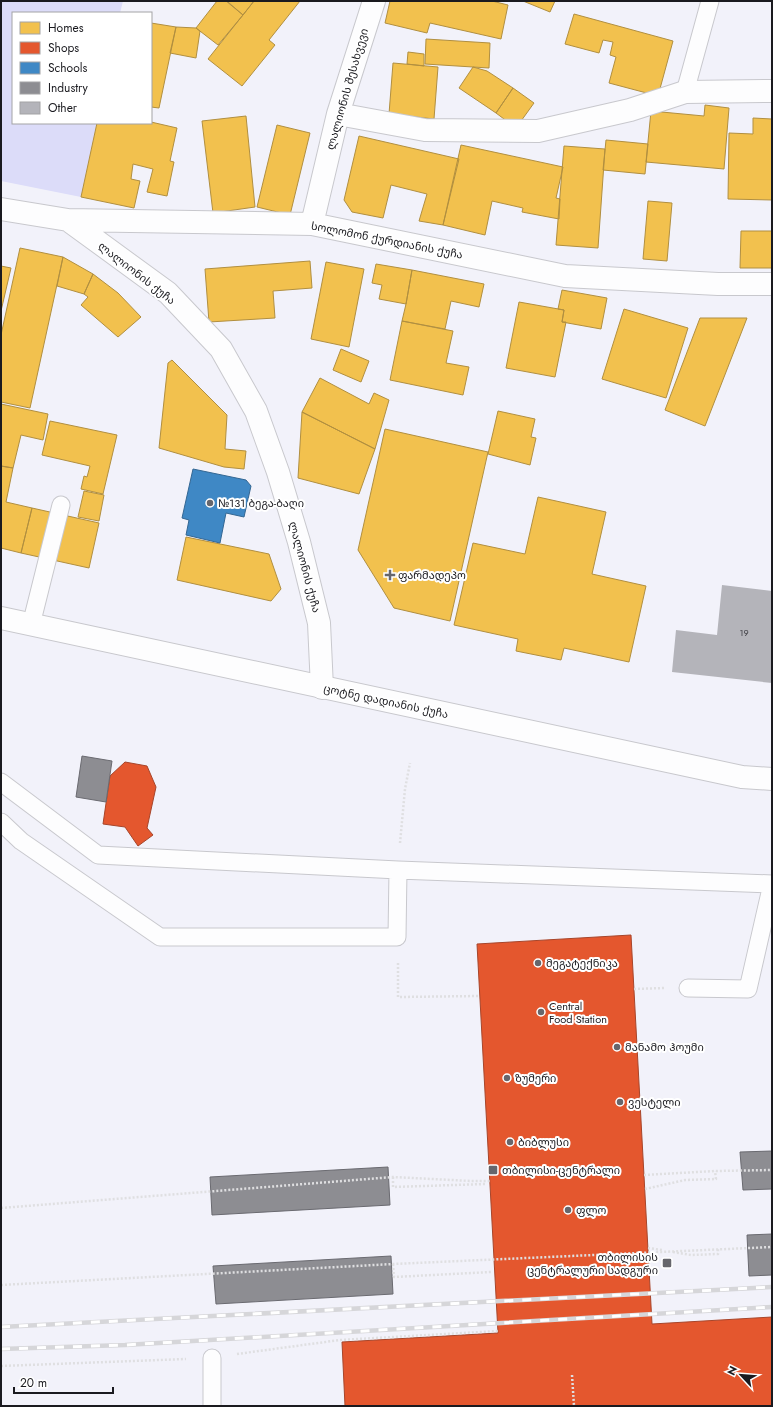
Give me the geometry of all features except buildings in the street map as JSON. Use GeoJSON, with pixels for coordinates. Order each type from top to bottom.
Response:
{"type":"FeatureCollection","features":[{"type":"Feature","properties":{"kind":"street","name":"ლალიონის შესახვევი"},"geometry":{"type":"LineString","coordinates":[[312,224],[338,114],[374,1]]}},
{"type":"Feature","properties":{"kind":"street"},"geometry":{"type":"LineString","coordinates":[[338,114],[425,130],[538,131],[630,110],[685,92],[772,90]]}},
{"type":"Feature","properties":{"kind":"street","name":"სოლომონ ქურდიანის ქუჩა"},"geometry":{"type":"LineString","coordinates":[[1,209],[68,220],[312,224],[565,276],[718,284],[772,284]]}},
{"type":"Feature","properties":{"kind":"street","name":"ლალიონის ქუჩა"},"geometry":{"type":"LineString","coordinates":[[68,220],[168,293],[221,349],[256,411],[278,472],[299,542],[319,623],[322,688]]}},
{"type":"Feature","properties":{"kind":"street","name":"ცოტნე დადიანის ქუჩა"},"geometry":{"type":"LineString","coordinates":[[1,618],[742,777],[772,779]]}},
{"type":"Feature","properties":{"kind":"lane"},"geometry":{"type":"LineString","coordinates":[[685,92],[710,1]]}},
{"type":"Feature","properties":{"kind":"lane"},"geometry":{"type":"LineString","coordinates":[[30,624],[61,505]]}},
{"type":"Feature","properties":{"kind":"lane"},"geometry":{"type":"LineString","coordinates":[[1,782],[98,855],[398,870],[772,884],[748,989],[688,988]]}},
{"type":"Feature","properties":{"kind":"lane"},"geometry":{"type":"LineString","coordinates":[[1,822],[21,841],[160,937],[397,937],[398,870]]}},
{"type":"Feature","properties":{"kind":"lane"},"geometry":{"type":"LineString","coordinates":[[212,1358],[212,1406]]}},
{"type":"Feature","properties":{"kind":"path"},"geometry":{"type":"LineString","coordinates":[[398,870],[405,789],[410,763]]}},
{"type":"Feature","properties":{"kind":"path"},"geometry":{"type":"LineString","coordinates":[[397,937],[398,997],[480,996]]}},
{"type":"Feature","properties":{"kind":"path"},"geometry":{"type":"LineString","coordinates":[[644,1175],[715,1171],[772,1170]]}},
{"type":"Feature","properties":{"kind":"path"},"geometry":{"type":"LineString","coordinates":[[645,1189],[686,1180],[716,1179],[715,1171]]}},
{"type":"Feature","properties":{"kind":"path"},"geometry":{"type":"LineString","coordinates":[[393,1177],[393,1187],[486,1184]]}},
{"type":"Feature","properties":{"kind":"path"},"geometry":{"type":"LineString","coordinates":[[1,1208],[393,1177],[490,1181]]}},
{"type":"Feature","properties":{"kind":"path"},"geometry":{"type":"LineString","coordinates":[[1,1285],[393,1264],[772,1247]]}},
{"type":"Feature","properties":{"kind":"path"},"geometry":{"type":"LineString","coordinates":[[648,1248],[691,1255],[718,1254],[718,1249]]}},
{"type":"Feature","properties":{"kind":"path"},"geometry":{"type":"LineString","coordinates":[[393,1264],[394,1277],[491,1272]]}},
{"type":"Feature","properties":{"kind":"path"},"geometry":{"type":"LineString","coordinates":[[1,1366],[212,1358],[340,1340],[498,1331]]}},
{"type":"Feature","properties":{"kind":"path"},"geometry":{"type":"LineString","coordinates":[[572,1375],[574,1406]]}},
{"type":"Feature","properties":{"kind":"shaded area"},"geometry":{"type":"Polygon","coordinates":[[[1,1],[123,1],[120,12],[12,12],[12,124],[97,124],[81,197],[1,181],[1,1]]]}},
{"type":"Feature","properties":{"kind":"railway"},"geometry":{"type":"LineString","coordinates":[[1,1327],[772,1287]]}},
{"type":"Feature","properties":{"kind":"railway"},"geometry":{"type":"LineString","coordinates":[[1,1349],[125,1345],[772,1307]]}},
{"type":"Feature","properties":{"kind":"place","name":"№131 ბეგა-ბაღი"},"geometry":{"type":"Point","coordinates":[210,503]}},
{"type":"Feature","properties":{"kind":"place","name":"ფარმადეპო"},"geometry":{"type":"Point","coordinates":[390,575]}},
{"type":"Feature","properties":{"kind":"place","name":"მეგატექნიკა"},"geometry":{"type":"Point","coordinates":[538,963]}},
{"type":"Feature","properties":{"kind":"place","name":"Central Food Station"},"geometry":{"type":"Point","coordinates":[541,1012]}},
{"type":"Feature","properties":{"kind":"place","name":"მანამო ჰოუმი"},"geometry":{"type":"Point","coordinates":[617,1047]}},
{"type":"Feature","properties":{"kind":"place","name":"ზუმერი"},"geometry":{"type":"Point","coordinates":[507,1078]}},
{"type":"Feature","properties":{"kind":"place","name":"ვესტელი"},"geometry":{"type":"Point","coordinates":[620,1102]}},
{"type":"Feature","properties":{"kind":"place","name":"ბიბლუსი"},"geometry":{"type":"Point","coordinates":[510,1142]}},
{"type":"Feature","properties":{"kind":"place","name":"თბილისი-ცენტრალი"},"geometry":{"type":"Point","coordinates":[493,1170]}},
{"type":"Feature","properties":{"kind":"place","name":"ფლო"},"geometry":{"type":"Point","coordinates":[568,1210]}},
{"type":"Feature","properties":{"kind":"place","name":"თბილისის ცენტრალური სადგური"},"geometry":{"type":"Point","coordinates":[667,1263]}}]}
